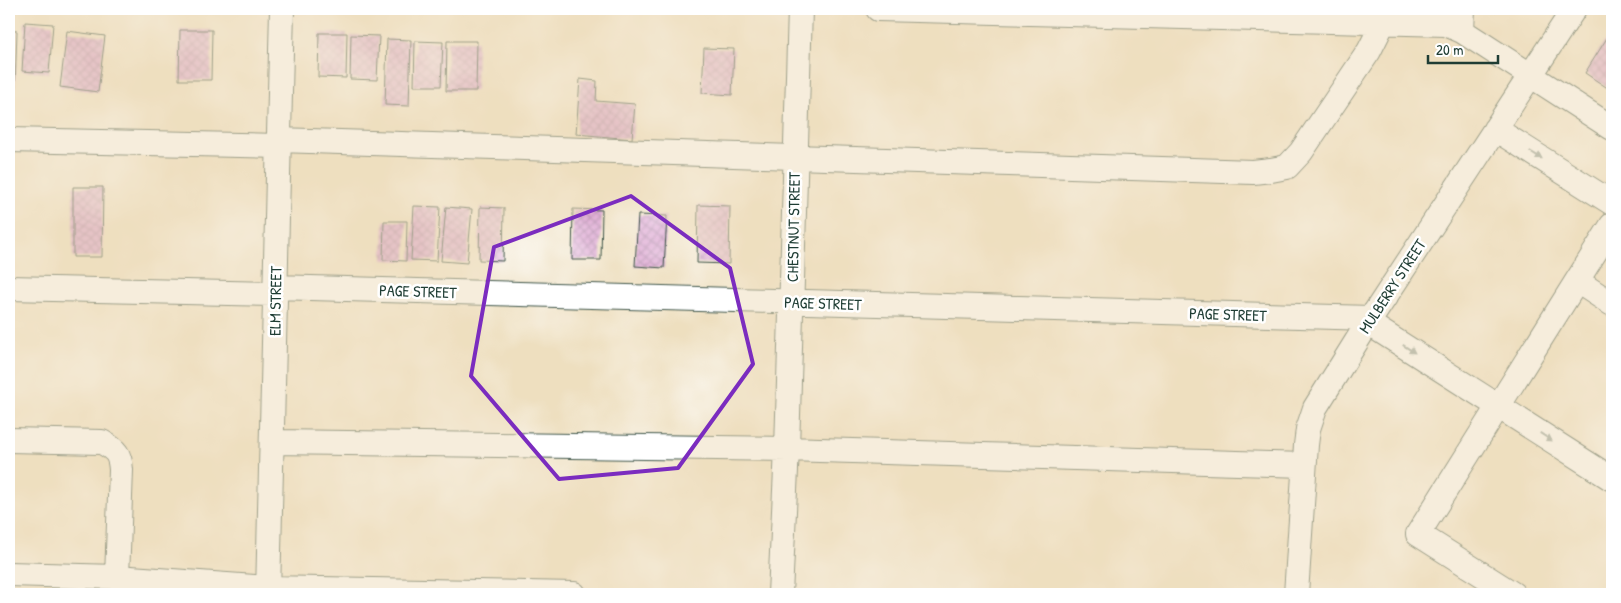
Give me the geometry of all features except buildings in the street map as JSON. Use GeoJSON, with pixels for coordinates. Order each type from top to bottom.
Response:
{"type":"FeatureCollection","features":[{"type":"Feature","properties":{"kind":"street","name":"ELM STREET"},"geometry":{"type":"LineString","coordinates":[[268,591],[282,9]]}},
{"type":"Feature","properties":{"kind":"street","name":"CHESTNUT STREET"},"geometry":{"type":"LineString","coordinates":[[780,594],[787,449],[800,9]]}},
{"type":"Feature","properties":{"kind":"street"},"geometry":{"type":"LineString","coordinates":[[878,9],[1446,24],[1462,20],[1531,75],[1612,128]]}},
{"type":"Feature","properties":{"kind":"street","name":"MULBERRY STREET"},"geometry":{"type":"LineString","coordinates":[[1296,594],[1304,465],[1308,430],[1315,408],[1369,320],[1574,9]]}},
{"type":"Feature","properties":{"kind":"street"},"geometry":{"type":"LineString","coordinates":[[9,140],[279,143],[795,155],[1254,172],[1287,167],[1301,152],[1369,51],[1383,22]]}},
{"type":"Feature","properties":{"kind":"street"},"geometry":{"type":"LineString","coordinates":[[1495,129],[1612,203]]}},
{"type":"Feature","properties":{"kind":"street"},"geometry":{"type":"LineString","coordinates":[[1513,594],[1418,534],[1612,225]]}},
{"type":"Feature","properties":{"kind":"street"},"geometry":{"type":"LineString","coordinates":[[1577,281],[1612,304]]}},
{"type":"Feature","properties":{"kind":"street","name":"PAGE STREET"},"geometry":{"type":"LineString","coordinates":[[9,288],[275,291],[792,302],[1369,320]]}},
{"type":"Feature","properties":{"kind":"street"},"geometry":{"type":"LineString","coordinates":[[1369,320],[1612,479]]}},
{"type":"Feature","properties":{"kind":"street"},"geometry":{"type":"LineString","coordinates":[[9,440],[102,442],[112,448],[120,457],[117,577]]}},
{"type":"Feature","properties":{"kind":"street"},"geometry":{"type":"LineString","coordinates":[[273,442],[787,449],[1304,465]]}},
{"type":"Feature","properties":{"kind":"street"},"geometry":{"type":"LineString","coordinates":[[9,574],[117,577],[268,591],[574,594]]}},
{"type":"Feature","properties":{"kind":"highlighted area"},"geometry":{"type":"Polygon","coordinates":[[[631,196],[730,268],[753,364],[678,468],[559,479],[471,376],[494,247],[631,196]]]}}]}
